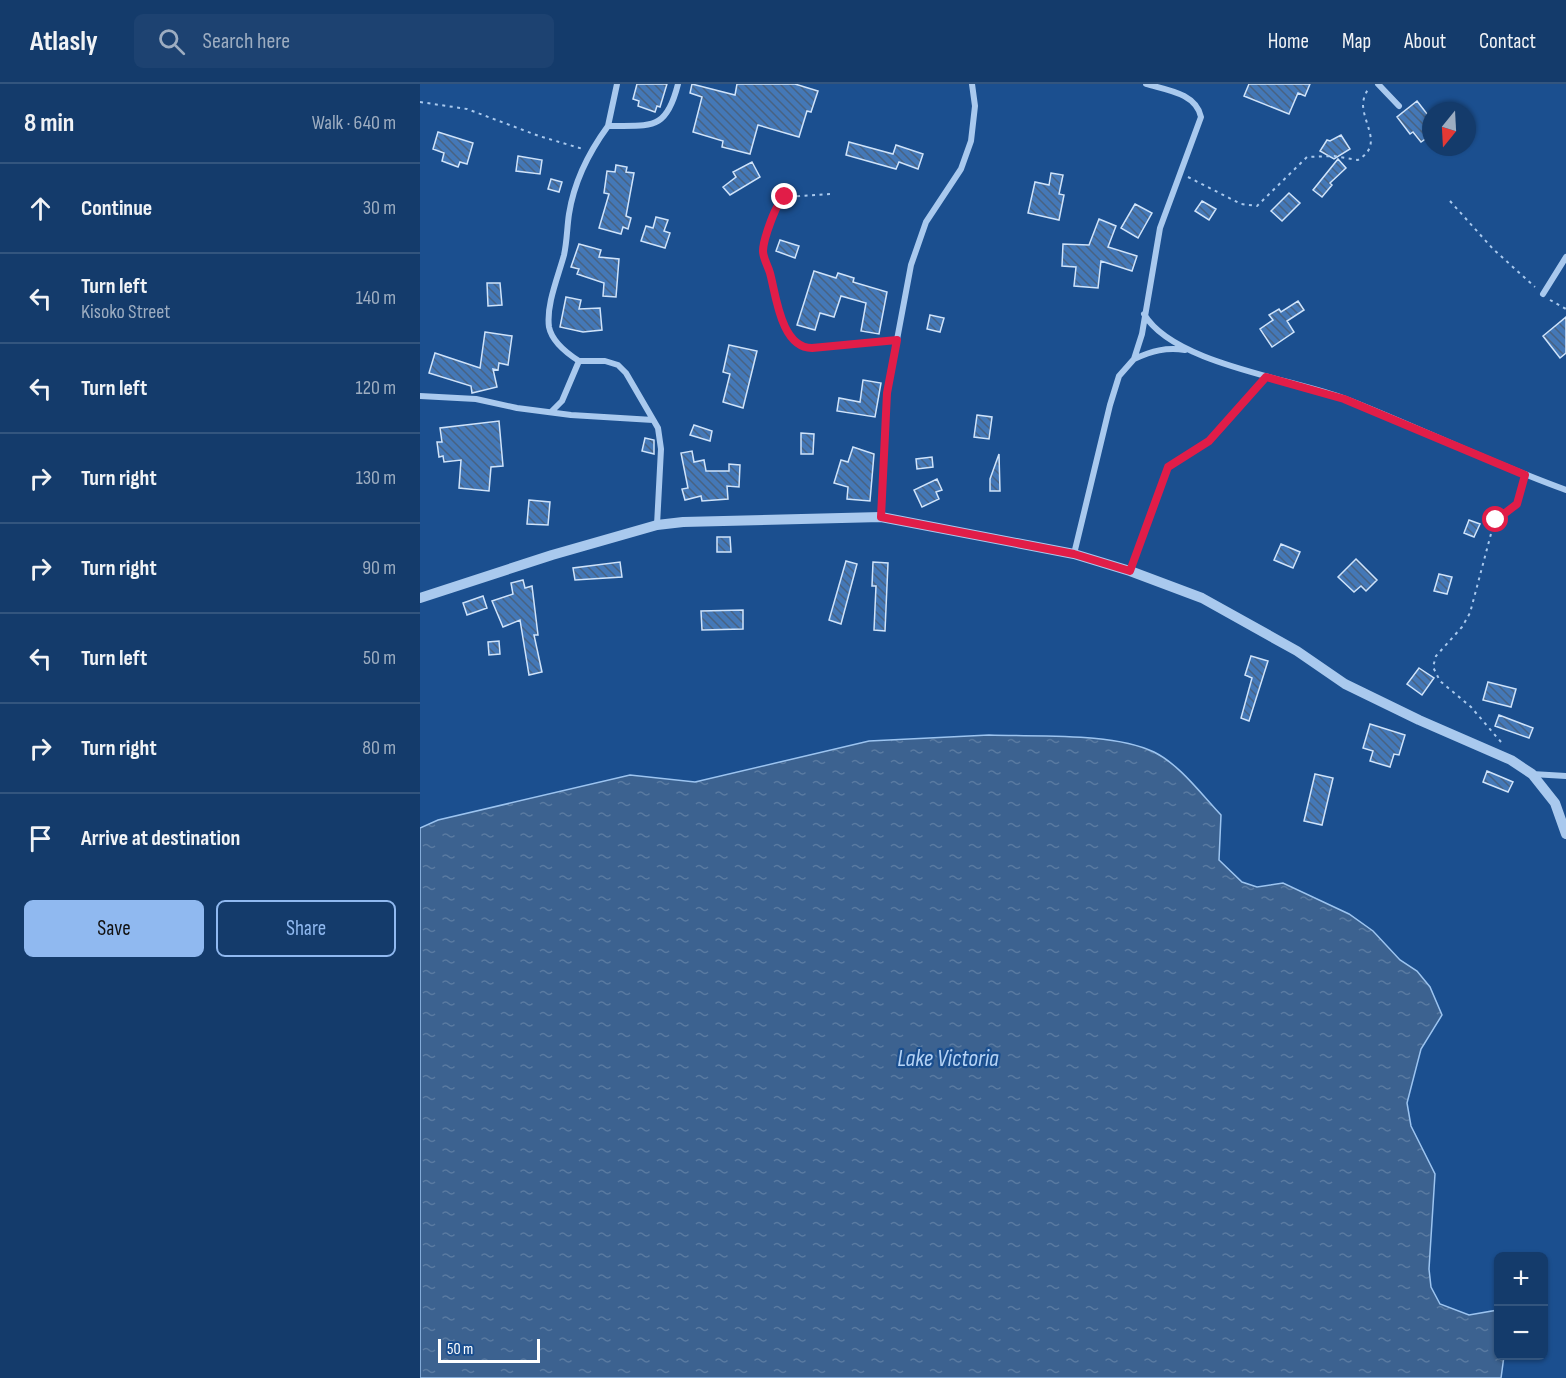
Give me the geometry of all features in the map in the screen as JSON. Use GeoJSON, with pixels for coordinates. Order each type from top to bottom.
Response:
{"type":"FeatureCollection","features":[{"type":"Feature","properties":{"kind":"street"},"geometry":{"type":"LineString","coordinates":[[617,84],[608,126],[578,178],[569,211],[565,249],[550,310],[549,326],[555,340],[579,361],[605,361],[618,365],[626,373],[653,420],[660,438],[657,525]]}},
{"type":"Feature","properties":{"kind":"street"},"geometry":{"type":"LineString","coordinates":[[608,126],[646,127],[660,120],[672,107],[678,84]]}},
{"type":"Feature","properties":{"kind":"street"},"geometry":{"type":"LineString","coordinates":[[881,517],[887,393],[917,241],[926,222],[961,169],[971,141],[975,106],[972,84]]}},
{"type":"Feature","properties":{"kind":"street"},"geometry":{"type":"LineString","coordinates":[[1134,359],[1160,228],[1201,117],[1199,106],[1189,98],[1146,84]]}},
{"type":"Feature","properties":{"kind":"street"},"geometry":{"type":"LineString","coordinates":[[1378,84],[1399,106]]}},
{"type":"Feature","properties":{"kind":"street"},"geometry":{"type":"LineString","coordinates":[[1543,294],[1566,257]]}},
{"type":"Feature","properties":{"kind":"street"},"geometry":{"type":"LineString","coordinates":[[1144,314],[1152,328],[1191,351]]}},
{"type":"Feature","properties":{"kind":"street"},"geometry":{"type":"LineString","coordinates":[[1074,554],[1099,442],[1119,376],[1134,359],[1149,352],[1170,348],[1191,351],[1266,377],[1344,399],[1566,490]]}},
{"type":"Feature","properties":{"kind":"street"},"geometry":{"type":"LineString","coordinates":[[550,412],[562,401],[579,361]]}},
{"type":"Feature","properties":{"kind":"street"},"geometry":{"type":"LineString","coordinates":[[420,396],[476,399],[550,412],[653,420]]}},
{"type":"Feature","properties":{"kind":"street"},"geometry":{"type":"LineString","coordinates":[[420,598],[552,555],[657,525],[788,518],[881,517],[1074,554],[1130,571],[1202,598],[1297,651],[1345,684],[1419,720],[1511,760],[1532,774],[1555,803],[1566,834]]}},
{"type":"Feature","properties":{"kind":"street"},"geometry":{"type":"LineString","coordinates":[[1532,774],[1566,776]]}},
{"type":"Feature","properties":{"kind":"path"},"geometry":{"type":"LineString","coordinates":[[1177,178],[1197,180],[1234,201],[1257,206],[1307,156],[1334,156],[1358,160],[1372,142],[1363,103],[1370,84]]}},
{"type":"Feature","properties":{"kind":"path"},"geometry":{"type":"LineString","coordinates":[[420,102],[467,109],[559,143],[592,151]]}},
{"type":"Feature","properties":{"kind":"path"},"geometry":{"type":"LineString","coordinates":[[830,194],[782,198],[777,203],[763,251],[785,327],[799,345],[807,348],[897,340]]}},
{"type":"Feature","properties":{"kind":"path"},"geometry":{"type":"LineString","coordinates":[[1450,201],[1493,249],[1543,294],[1566,309]]}},
{"type":"Feature","properties":{"kind":"path"},"geometry":{"type":"LineString","coordinates":[[1130,571],[1168,467],[1209,441],[1266,377]]}},
{"type":"Feature","properties":{"kind":"path"},"geometry":{"type":"LineString","coordinates":[[1511,760],[1503,744],[1489,726],[1440,681],[1433,668],[1436,656],[1462,627],[1470,613],[1492,530],[1496,520],[1517,504],[1525,475]]}},
{"type":"Feature","properties":{"kind":"water","name":"Lake Victoria"},"geometry":{"type":"Polygon","coordinates":[[[989,735],[1051,736],[1118,741],[1154,752],[1173,764],[1221,815],[1219,860],[1242,882],[1257,887],[1283,883],[1349,914],[1373,931],[1400,960],[1417,971],[1430,987],[1442,1015],[1421,1049],[1407,1103],[1411,1126],[1435,1174],[1429,1269],[1431,1287],[1440,1304],[1469,1315],[1494,1311],[1494,1360],[1503,1360],[1501,1378],[420,1378],[420,828],[438,820],[630,775],[695,782],[869,741],[989,735]]]}},
{"type":"Feature","properties":{"kind":"building"},"geometry":{"type":"Polygon","coordinates":[[[637,84],[667,84],[660,107],[657,106],[655,112],[638,106],[639,101],[633,99],[637,84]]]}},
{"type":"Feature","properties":{"kind":"building"},"geometry":{"type":"Polygon","coordinates":[[[692,84],[735,95],[737,84],[795,84],[818,91],[811,112],[807,111],[799,137],[758,125],[750,154],[722,147],[723,141],[693,132],[702,97],[690,93],[692,84]]]}},
{"type":"Feature","properties":{"kind":"building"},"geometry":{"type":"Polygon","coordinates":[[[1249,84],[1310,84],[1305,96],[1298,93],[1289,114],[1244,96],[1249,84]]]}},
{"type":"Feature","properties":{"kind":"building"},"geometry":{"type":"Polygon","coordinates":[[[1417,101],[1422,107],[1422,141],[1413,132],[1410,134],[1397,117],[1417,101]]]}},
{"type":"Feature","properties":{"kind":"building"},"geometry":{"type":"Polygon","coordinates":[[[438,132],[473,143],[467,164],[460,162],[458,167],[442,161],[444,153],[433,149],[438,132]]]}},
{"type":"Feature","properties":{"kind":"building"},"geometry":{"type":"Polygon","coordinates":[[[1341,135],[1350,149],[1334,159],[1320,151],[1327,140],[1330,141],[1341,135]]]}},
{"type":"Feature","properties":{"kind":"building"},"geometry":{"type":"Polygon","coordinates":[[[849,142],[893,154],[896,145],[923,154],[918,169],[899,162],[896,169],[846,155],[849,142]]]}},
{"type":"Feature","properties":{"kind":"building"},"geometry":{"type":"Polygon","coordinates":[[[518,156],[542,160],[540,174],[516,171],[518,156]]]}},
{"type":"Feature","properties":{"kind":"building"},"geometry":{"type":"Polygon","coordinates":[[[1338,159],[1346,168],[1330,183],[1332,185],[1322,197],[1313,190],[1338,159]]]}},
{"type":"Feature","properties":{"kind":"building"},"geometry":{"type":"Polygon","coordinates":[[[752,162],[760,177],[730,195],[723,187],[736,177],[733,172],[752,162]]]}},
{"type":"Feature","properties":{"kind":"building"},"geometry":{"type":"Polygon","coordinates":[[[616,165],[627,167],[626,172],[634,173],[626,216],[631,218],[628,229],[623,227],[621,234],[599,228],[609,194],[604,193],[607,171],[615,172],[616,165]]]}},
{"type":"Feature","properties":{"kind":"building"},"geometry":{"type":"Polygon","coordinates":[[[1051,173],[1063,175],[1059,194],[1064,195],[1059,220],[1028,213],[1035,182],[1049,185],[1051,173]]]}},
{"type":"Feature","properties":{"kind":"building"},"geometry":{"type":"Polygon","coordinates":[[[551,179],[562,182],[559,192],[548,189],[551,179]]]}},
{"type":"Feature","properties":{"kind":"building"},"geometry":{"type":"Polygon","coordinates":[[[1289,193],[1300,203],[1282,221],[1271,211],[1289,193]]]}},
{"type":"Feature","properties":{"kind":"building"},"geometry":{"type":"Polygon","coordinates":[[[1202,201],[1216,209],[1209,220],[1195,211],[1202,201]]]}},
{"type":"Feature","properties":{"kind":"building"},"geometry":{"type":"Polygon","coordinates":[[[1135,204],[1152,213],[1138,238],[1121,228],[1135,204]]]}},
{"type":"Feature","properties":{"kind":"building"},"geometry":{"type":"Polygon","coordinates":[[[656,217],[668,220],[664,231],[670,233],[665,248],[641,241],[646,226],[653,228],[656,217]]]}},
{"type":"Feature","properties":{"kind":"building"},"geometry":{"type":"Polygon","coordinates":[[[1099,219],[1116,226],[1108,247],[1137,256],[1132,271],[1101,261],[1098,288],[1074,286],[1076,267],[1062,266],[1063,244],[1089,245],[1099,219]]]}},
{"type":"Feature","properties":{"kind":"building"},"geometry":{"type":"Polygon","coordinates":[[[780,240],[799,246],[795,258],[776,251],[780,240]]]}},
{"type":"Feature","properties":{"kind":"building"},"geometry":{"type":"Polygon","coordinates":[[[579,244],[601,250],[599,257],[619,259],[616,297],[603,296],[604,283],[577,274],[579,269],[571,267],[579,244]]]}},
{"type":"Feature","properties":{"kind":"building"},"geometry":{"type":"Polygon","coordinates":[[[814,271],[836,278],[838,273],[854,278],[853,282],[887,292],[879,334],[861,331],[866,303],[841,296],[834,317],[820,313],[815,330],[797,325],[814,271]]]}},
{"type":"Feature","properties":{"kind":"building"},"geometry":{"type":"Polygon","coordinates":[[[487,283],[500,283],[502,305],[488,306],[487,283]]]}},
{"type":"Feature","properties":{"kind":"building"},"geometry":{"type":"Polygon","coordinates":[[[566,297],[581,300],[579,309],[600,308],[602,330],[583,332],[560,327],[566,297]]]}},
{"type":"Feature","properties":{"kind":"building"},"geometry":{"type":"Polygon","coordinates":[[[1298,301],[1304,310],[1287,321],[1294,332],[1272,347],[1260,329],[1273,320],[1269,315],[1279,309],[1281,312],[1298,301]]]}},
{"type":"Feature","properties":{"kind":"building"},"geometry":{"type":"Polygon","coordinates":[[[930,315],[944,318],[940,332],[927,329],[930,315]]]}},
{"type":"Feature","properties":{"kind":"building"},"geometry":{"type":"Polygon","coordinates":[[[1566,317],[1566,353],[1560,358],[1543,336],[1566,317]]]}},
{"type":"Feature","properties":{"kind":"building"},"geometry":{"type":"Polygon","coordinates":[[[485,332],[512,336],[508,365],[499,363],[498,370],[493,369],[497,387],[472,393],[471,386],[429,373],[435,353],[480,368],[485,332]]]}},
{"type":"Feature","properties":{"kind":"building"},"geometry":{"type":"Polygon","coordinates":[[[729,345],[757,351],[743,408],[723,402],[730,374],[723,372],[729,345]]]}},
{"type":"Feature","properties":{"kind":"building"},"geometry":{"type":"Polygon","coordinates":[[[863,380],[881,383],[875,417],[837,411],[839,398],[860,402],[863,380]]]}},
{"type":"Feature","properties":{"kind":"building"},"geometry":{"type":"Polygon","coordinates":[[[977,415],[992,417],[989,439],[974,437],[977,415]]]}},
{"type":"Feature","properties":{"kind":"building"},"geometry":{"type":"Polygon","coordinates":[[[499,421],[503,466],[491,467],[489,491],[459,488],[461,460],[444,462],[443,456],[439,457],[437,442],[442,442],[440,428],[499,421]]]}},
{"type":"Feature","properties":{"kind":"building"},"geometry":{"type":"Polygon","coordinates":[[[694,425],[712,431],[710,441],[690,435],[694,425]]]}},
{"type":"Feature","properties":{"kind":"building"},"geometry":{"type":"Polygon","coordinates":[[[801,433],[814,434],[813,454],[801,454],[801,433]]]}},
{"type":"Feature","properties":{"kind":"building"},"geometry":{"type":"Polygon","coordinates":[[[645,438],[654,440],[654,454],[642,451],[645,438]]]}},
{"type":"Feature","properties":{"kind":"building"},"geometry":{"type":"Polygon","coordinates":[[[853,447],[874,454],[870,501],[847,499],[848,487],[834,483],[841,460],[848,462],[853,447]]]}},
{"type":"Feature","properties":{"kind":"building"},"geometry":{"type":"Polygon","coordinates":[[[692,451],[694,462],[704,460],[706,471],[729,471],[729,464],[740,465],[739,487],[727,486],[728,499],[702,501],[701,496],[685,500],[682,489],[688,488],[681,453],[692,451]]]}},
{"type":"Feature","properties":{"kind":"building"},"geometry":{"type":"Polygon","coordinates":[[[999,454],[1000,491],[990,491],[990,479],[999,454]]]}},
{"type":"Feature","properties":{"kind":"building"},"geometry":{"type":"Polygon","coordinates":[[[932,457],[933,467],[917,469],[916,459],[932,457]]]}},
{"type":"Feature","properties":{"kind":"building"},"geometry":{"type":"Polygon","coordinates":[[[937,479],[942,490],[936,492],[939,499],[922,507],[914,490],[937,479]]]}},
{"type":"Feature","properties":{"kind":"building"},"geometry":{"type":"Polygon","coordinates":[[[529,500],[550,502],[548,525],[527,524],[529,500]]]}},
{"type":"Feature","properties":{"kind":"building"},"geometry":{"type":"Polygon","coordinates":[[[1469,520],[1480,524],[1474,537],[1464,533],[1469,520]]]}},
{"type":"Feature","properties":{"kind":"building"},"geometry":{"type":"Polygon","coordinates":[[[717,537],[730,537],[731,552],[717,552],[717,537]]]}},
{"type":"Feature","properties":{"kind":"building"},"geometry":{"type":"Polygon","coordinates":[[[1281,544],[1300,552],[1293,568],[1274,560],[1281,544]]]}},
{"type":"Feature","properties":{"kind":"building"},"geometry":{"type":"Polygon","coordinates":[[[1356,559],[1377,580],[1366,591],[1361,586],[1354,592],[1338,577],[1356,559]]]}},
{"type":"Feature","properties":{"kind":"building"},"geometry":{"type":"Polygon","coordinates":[[[846,561],[857,564],[841,624],[829,620],[846,561]]]}},
{"type":"Feature","properties":{"kind":"building"},"geometry":{"type":"Polygon","coordinates":[[[620,562],[622,577],[575,580],[573,568],[620,562]]]}},
{"type":"Feature","properties":{"kind":"building"},"geometry":{"type":"Polygon","coordinates":[[[873,562],[888,563],[885,631],[874,630],[876,586],[872,586],[873,562]]]}},
{"type":"Feature","properties":{"kind":"building"},"geometry":{"type":"Polygon","coordinates":[[[1439,574],[1452,577],[1447,594],[1434,591],[1439,574]]]}},
{"type":"Feature","properties":{"kind":"building"},"geometry":{"type":"Polygon","coordinates":[[[523,580],[525,588],[532,586],[538,635],[534,635],[542,672],[529,675],[520,620],[503,627],[492,601],[513,594],[511,583],[523,580]]]}},
{"type":"Feature","properties":{"kind":"building"},"geometry":{"type":"Polygon","coordinates":[[[483,596],[487,608],[467,615],[463,603],[483,596]]]}},
{"type":"Feature","properties":{"kind":"building"},"geometry":{"type":"Polygon","coordinates":[[[743,610],[743,629],[702,630],[701,611],[743,610]]]}},
{"type":"Feature","properties":{"kind":"building"},"geometry":{"type":"Polygon","coordinates":[[[499,641],[500,654],[489,655],[488,642],[499,641]]]}},
{"type":"Feature","properties":{"kind":"building"},"geometry":{"type":"Polygon","coordinates":[[[1251,656],[1268,661],[1249,721],[1241,718],[1252,678],[1245,675],[1251,656]]]}},
{"type":"Feature","properties":{"kind":"building"},"geometry":{"type":"Polygon","coordinates":[[[1419,668],[1434,678],[1422,695],[1407,684],[1419,668]]]}},
{"type":"Feature","properties":{"kind":"building"},"geometry":{"type":"Polygon","coordinates":[[[1488,682],[1516,689],[1511,707],[1483,700],[1488,682]]]}},
{"type":"Feature","properties":{"kind":"building"},"geometry":{"type":"Polygon","coordinates":[[[1499,715],[1533,728],[1529,738],[1495,726],[1499,715]]]}},
{"type":"Feature","properties":{"kind":"building"},"geometry":{"type":"Polygon","coordinates":[[[1370,724],[1405,735],[1399,755],[1394,754],[1390,767],[1370,761],[1373,751],[1363,748],[1370,724]]]}},
{"type":"Feature","properties":{"kind":"building"},"geometry":{"type":"Polygon","coordinates":[[[1487,771],[1513,782],[1508,792],[1483,782],[1487,771]]]}},
{"type":"Feature","properties":{"kind":"building"},"geometry":{"type":"Polygon","coordinates":[[[1315,774],[1333,778],[1322,825],[1304,821],[1315,774]]]}},
{"type":"Feature","properties":{"kind":"route"},"geometry":{"type":"LineString","coordinates":[[785,197],[777,203],[763,254],[785,327],[795,341],[802,346],[812,348],[897,340],[887,393],[881,517],[1074,554],[1130,571],[1168,467],[1209,441],[1266,377],[1344,399],[1525,475],[1517,504],[1496,520]]}}]}
